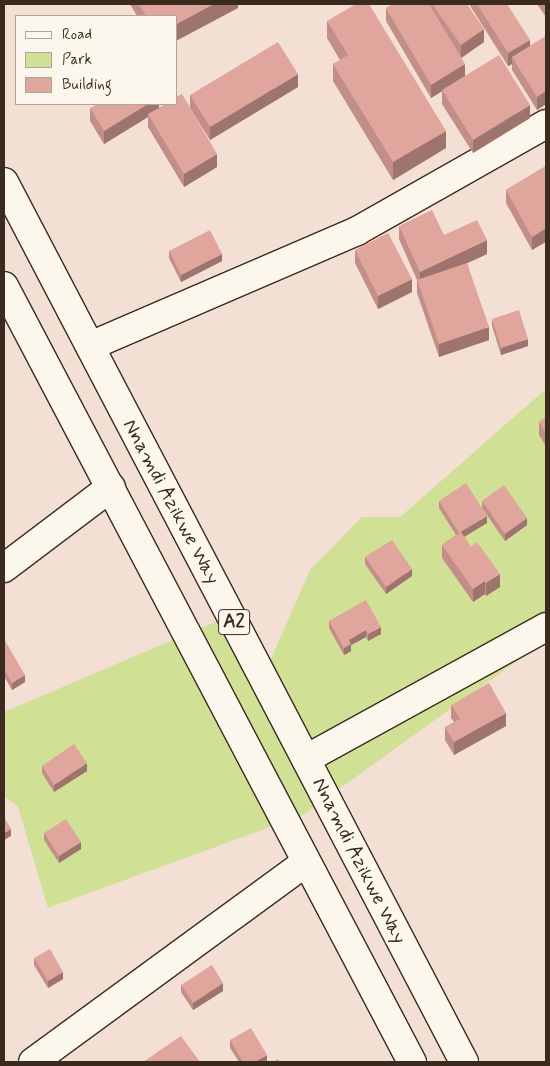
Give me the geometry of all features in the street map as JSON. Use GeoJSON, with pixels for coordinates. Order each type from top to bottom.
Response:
{"type":"FeatureCollection","features":[{"type":"Feature","properties":{"kind":"main road"},"geometry":{"type":"LineString","coordinates":[[90,346],[357,231],[546,124]]}},
{"type":"Feature","properties":{"kind":"main road","name":"Nnamdi Azikwe Way"},"geometry":{"type":"LineString","coordinates":[[4,182],[464,1062]]}},
{"type":"Feature","properties":{"kind":"main road","name":"A2"},"geometry":{"type":"LineString","coordinates":[[4,286],[111,487],[305,862],[412,1062]]}},
{"type":"Feature","properties":{"kind":"main road"},"geometry":{"type":"LineString","coordinates":[[4,568],[111,487]]}},
{"type":"Feature","properties":{"kind":"main road"},"geometry":{"type":"LineString","coordinates":[[306,759],[546,627]]}},
{"type":"Feature","properties":{"kind":"main road"},"geometry":{"type":"LineString","coordinates":[[33,1062],[305,862]]}},
{"type":"Feature","properties":{"kind":"green space"},"geometry":{"type":"Polygon","coordinates":[[[546,389],[546,640],[303,815],[48,908],[18,807],[4,796],[4,712],[229,616],[270,661],[310,570],[362,517],[400,517],[546,389]]]}},
{"type":"Feature","properties":{"kind":"building"},"geometry":{"type":"Polygon","coordinates":[[[139,4],[214,4],[178,23],[178,15],[145,15],[139,4]]]}},
{"type":"Feature","properties":{"kind":"building"},"geometry":{"type":"Polygon","coordinates":[[[356,4],[369,4],[446,131],[393,162],[333,64],[348,55],[327,21],[356,4]]]}},
{"type":"Feature","properties":{"kind":"building"},"geometry":{"type":"Polygon","coordinates":[[[393,4],[429,4],[465,64],[431,85],[386,8],[393,4]]]}},
{"type":"Feature","properties":{"kind":"building"},"geometry":{"type":"Polygon","coordinates":[[[432,4],[467,4],[484,29],[461,45],[432,4]]]}},
{"type":"Feature","properties":{"kind":"building"},"geometry":{"type":"Polygon","coordinates":[[[477,4],[507,4],[530,40],[508,53],[477,4]]]}},
{"type":"Feature","properties":{"kind":"building"},"geometry":{"type":"Polygon","coordinates":[[[546,36],[546,91],[537,97],[512,57],[546,36]]]}},
{"type":"Feature","properties":{"kind":"building"},"geometry":{"type":"Polygon","coordinates":[[[278,42],[298,74],[210,127],[190,95],[278,42]]]}},
{"type":"Feature","properties":{"kind":"building"},"geometry":{"type":"Polygon","coordinates":[[[499,55],[530,105],[473,140],[442,90],[499,55]]]}},
{"type":"Feature","properties":{"kind":"building"},"geometry":{"type":"Polygon","coordinates":[[[182,94],[217,154],[184,174],[148,114],[164,105],[178,105],[178,96],[182,94]]]}},
{"type":"Feature","properties":{"kind":"building"},"geometry":{"type":"Polygon","coordinates":[[[95,105],[146,105],[104,131],[90,108],[95,105]]]}},
{"type":"Feature","properties":{"kind":"building"},"geometry":{"type":"Polygon","coordinates":[[[546,166],[546,228],[532,237],[506,190],[546,166]]]}},
{"type":"Feature","properties":{"kind":"building"},"geometry":{"type":"Polygon","coordinates":[[[432,210],[444,235],[477,220],[487,240],[420,272],[399,226],[432,210]]]}},
{"type":"Feature","properties":{"kind":"building"},"geometry":{"type":"Polygon","coordinates":[[[210,230],[222,254],[181,275],[169,251],[210,230]]]}},
{"type":"Feature","properties":{"kind":"building"},"geometry":{"type":"Polygon","coordinates":[[[388,233],[412,279],[378,296],[355,250],[388,233]]]}},
{"type":"Feature","properties":{"kind":"building"},"geometry":{"type":"Polygon","coordinates":[[[467,263],[489,327],[439,344],[417,280],[467,263]]]}},
{"type":"Feature","properties":{"kind":"building"},"geometry":{"type":"Polygon","coordinates":[[[519,310],[528,339],[501,348],[492,319],[519,310]]]}},
{"type":"Feature","properties":{"kind":"building"},"geometry":{"type":"Polygon","coordinates":[[[546,417],[546,433],[539,422],[546,417]]]}},
{"type":"Feature","properties":{"kind":"building"},"geometry":{"type":"Polygon","coordinates":[[[466,483],[487,516],[459,533],[439,501],[466,483]]]}},
{"type":"Feature","properties":{"kind":"building"},"geometry":{"type":"Polygon","coordinates":[[[504,485],[527,518],[505,534],[482,501],[504,485]]]}},
{"type":"Feature","properties":{"kind":"building"},"geometry":{"type":"Polygon","coordinates":[[[461,532],[471,547],[477,542],[500,574],[473,589],[442,545],[461,532]]]}},
{"type":"Feature","properties":{"kind":"building"},"geometry":{"type":"Polygon","coordinates":[[[392,540],[412,569],[386,587],[365,557],[392,540]]]}},
{"type":"Feature","properties":{"kind":"building"},"geometry":{"type":"Polygon","coordinates":[[[366,600],[381,627],[368,634],[366,630],[349,640],[351,644],[344,648],[329,621],[366,600]]]}},
{"type":"Feature","properties":{"kind":"building"},"geometry":{"type":"Polygon","coordinates":[[[4,639],[25,675],[12,683],[4,669],[4,639]]]}},
{"type":"Feature","properties":{"kind":"building"},"geometry":{"type":"Polygon","coordinates":[[[489,683],[506,713],[454,742],[445,727],[460,719],[451,705],[489,683]]]}},
{"type":"Feature","properties":{"kind":"building"},"geometry":{"type":"Polygon","coordinates":[[[74,744],[87,763],[54,785],[42,766],[74,744]]]}},
{"type":"Feature","properties":{"kind":"building"},"geometry":{"type":"Polygon","coordinates":[[[4,817],[11,829],[4,833],[4,817]]]}},
{"type":"Feature","properties":{"kind":"building"},"geometry":{"type":"Polygon","coordinates":[[[66,819],[81,842],[59,856],[44,833],[66,819]]]}},
{"type":"Feature","properties":{"kind":"building"},"geometry":{"type":"Polygon","coordinates":[[[50,949],[63,972],[48,981],[34,958],[50,949]]]}},
{"type":"Feature","properties":{"kind":"building"},"geometry":{"type":"Polygon","coordinates":[[[212,965],[223,983],[193,1003],[181,985],[212,965]]]}},
{"type":"Feature","properties":{"kind":"building"},"geometry":{"type":"Polygon","coordinates":[[[251,1028],[267,1055],[255,1062],[243,1062],[230,1040],[251,1028]]]}},
{"type":"Feature","properties":{"kind":"building"},"geometry":{"type":"Polygon","coordinates":[[[181,1036],[200,1062],[143,1062],[181,1036]]]}}]}
